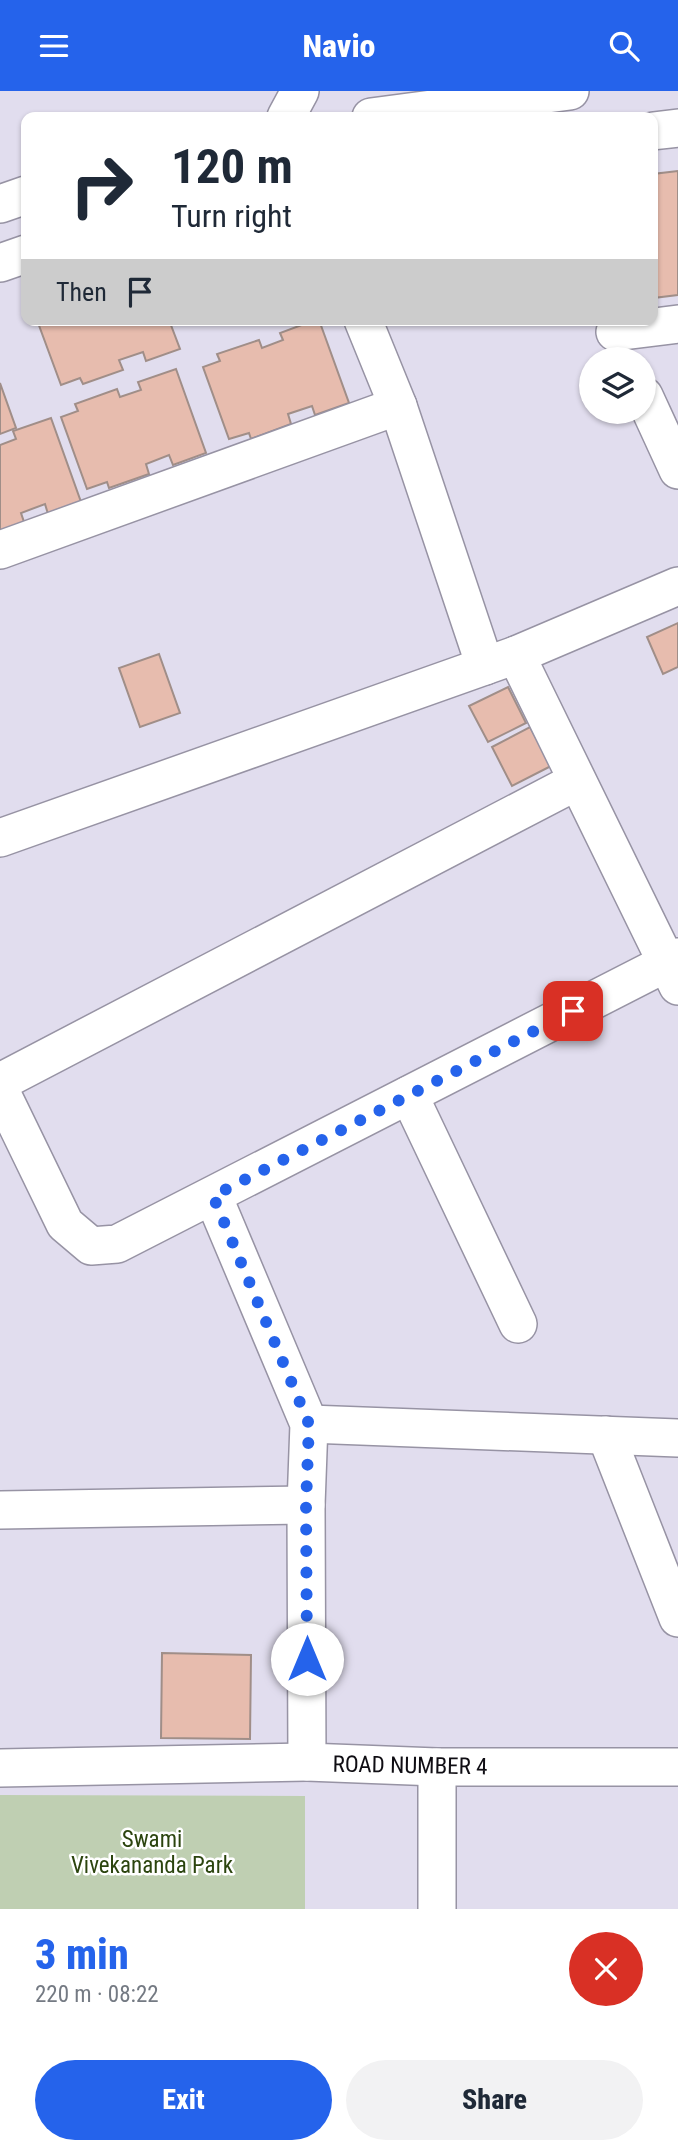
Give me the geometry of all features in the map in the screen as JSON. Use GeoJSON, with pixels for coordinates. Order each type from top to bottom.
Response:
{"type":"FeatureCollection","features":[{"type":"Feature","properties":{"kind":"street"},"geometry":{"type":"LineString","coordinates":[[289,112],[300,91]]}},
{"type":"Feature","properties":{"kind":"street"},"geometry":{"type":"LineString","coordinates":[[352,112],[362,91]]}},
{"type":"Feature","properties":{"kind":"street"},"geometry":{"type":"LineString","coordinates":[[409,112],[570,91]]}},
{"type":"Feature","properties":{"kind":"street"},"geometry":{"type":"LineString","coordinates":[[658,130],[678,128]]}},
{"type":"Feature","properties":{"kind":"street"},"geometry":{"type":"LineString","coordinates":[[0,204],[21,197]]}},
{"type":"Feature","properties":{"kind":"street"},"geometry":{"type":"LineString","coordinates":[[0,263],[21,256]]}},
{"type":"Feature","properties":{"kind":"street"},"geometry":{"type":"LineString","coordinates":[[618,337],[678,324]]}},
{"type":"Feature","properties":{"kind":"street"},"geometry":{"type":"LineString","coordinates":[[0,1090],[65,1224],[91,1246],[117,1244],[408,1095],[674,969],[577,781],[501,661],[365,326]]}},
{"type":"Feature","properties":{"kind":"street"},"geometry":{"type":"LineString","coordinates":[[0,550],[398,406]]}},
{"type":"Feature","properties":{"kind":"street"},"geometry":{"type":"LineString","coordinates":[[656,422],[678,470]]}},
{"type":"Feature","properties":{"kind":"street"},"geometry":{"type":"LineString","coordinates":[[0,838],[501,661],[678,586]]}},
{"type":"Feature","properties":{"kind":"street"},"geometry":{"type":"LineString","coordinates":[[0,1082],[577,781]]}},
{"type":"Feature","properties":{"kind":"street"},"geometry":{"type":"LineString","coordinates":[[408,1095],[519,1324]]}},
{"type":"Feature","properties":{"kind":"street","name":"ROAD NUMBER 4"},"geometry":{"type":"LineString","coordinates":[[213,1196],[309,1424],[306,1505],[307,1762],[437,1767],[678,1767]]}},
{"type":"Feature","properties":{"kind":"street"},"geometry":{"type":"LineString","coordinates":[[309,1424],[678,1438]]}},
{"type":"Feature","properties":{"kind":"street"},"geometry":{"type":"LineString","coordinates":[[606,1435],[678,1618]]}},
{"type":"Feature","properties":{"kind":"street"},"geometry":{"type":"LineString","coordinates":[[0,1510],[306,1505]]}},
{"type":"Feature","properties":{"kind":"street"},"geometry":{"type":"LineString","coordinates":[[0,1768],[307,1762]]}},
{"type":"Feature","properties":{"kind":"street"},"geometry":{"type":"LineString","coordinates":[[437,1767],[437,1909]]}},
{"type":"Feature","properties":{"kind":"green space","name":"Swami Vivekananda Park"},"geometry":{"type":"Polygon","coordinates":[[[0,1795],[305,1796],[305,1909],[0,1909],[0,1795]]]}},
{"type":"Feature","properties":{"kind":"building"},"geometry":{"type":"Polygon","coordinates":[[[678,171],[678,295],[658,297],[658,173],[678,171]]]}},
{"type":"Feature","properties":{"kind":"building"},"geometry":{"type":"Polygon","coordinates":[[[39,326],[171,326],[180,349],[146,361],[143,352],[119,360],[123,370],[83,384],[80,378],[61,385],[39,326]]]}},
{"type":"Feature","properties":{"kind":"building"},"geometry":{"type":"Polygon","coordinates":[[[299,326],[321,326],[349,403],[315,415],[312,406],[288,414],[291,424],[251,439],[249,433],[229,439],[203,367],[220,361],[217,354],[259,340],[262,348],[283,340],[280,333],[299,326]]]}},
{"type":"Feature","properties":{"kind":"building"},"geometry":{"type":"Polygon","coordinates":[[[176,369],[206,453],[173,465],[169,455],[146,464],[149,474],[109,488],[107,482],[87,489],[61,417],[78,411],[75,404],[117,389],[120,397],[141,390],[138,382],[176,369]]]}},
{"type":"Feature","properties":{"kind":"building"},"geometry":{"type":"Polygon","coordinates":[[[0,383],[16,428],[0,434],[0,383]]]}},
{"type":"Feature","properties":{"kind":"building"},"geometry":{"type":"Polygon","coordinates":[[[51,418],[81,502],[48,514],[45,504],[21,513],[24,522],[0,531],[0,445],[16,439],[13,431],[51,418]]]}},
{"type":"Feature","properties":{"kind":"building"},"geometry":{"type":"Polygon","coordinates":[[[678,623],[678,667],[663,674],[647,637],[678,623]]]}},
{"type":"Feature","properties":{"kind":"building"},"geometry":{"type":"Polygon","coordinates":[[[159,654],[180,713],[140,727],[119,668],[159,654]]]}},
{"type":"Feature","properties":{"kind":"building"},"geometry":{"type":"Polygon","coordinates":[[[508,687],[526,723],[488,742],[469,706],[508,687]]]}},
{"type":"Feature","properties":{"kind":"building"},"geometry":{"type":"Polygon","coordinates":[[[530,727],[551,766],[512,786],[492,747],[530,727]]]}},
{"type":"Feature","properties":{"kind":"building"},"geometry":{"type":"Polygon","coordinates":[[[162,1653],[251,1655],[250,1739],[161,1738],[162,1653]]]}},
{"type":"Feature","properties":{"kind":"route"},"geometry":{"type":"LineString","coordinates":[[307,1659],[306,1505],[309,1424],[213,1196],[573,1011]]}}]}
